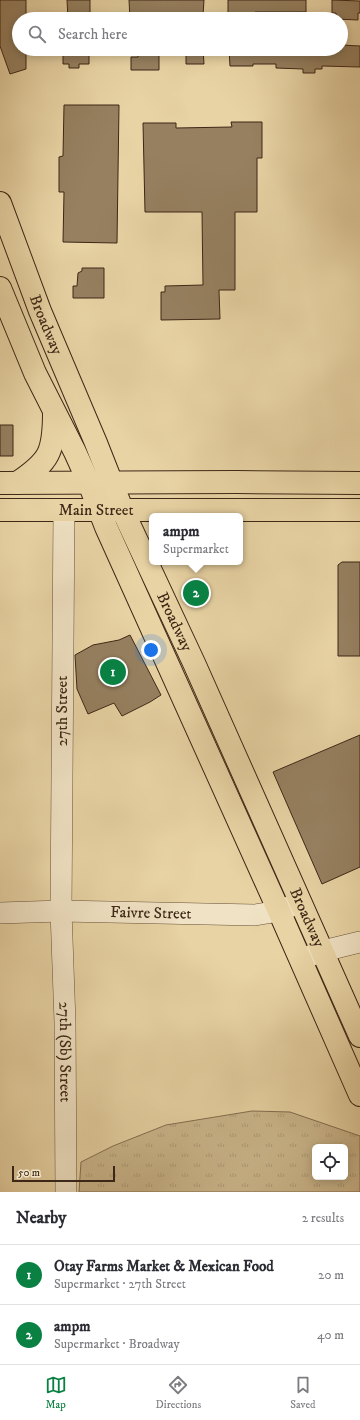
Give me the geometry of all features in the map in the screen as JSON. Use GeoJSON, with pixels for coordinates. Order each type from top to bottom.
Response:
{"type":"FeatureCollection","features":[{"type":"Feature","properties":{"kind":"main road","name":"Broadway"},"geometry":{"type":"LineString","coordinates":[[0,203],[40,312],[122,509],[194,663],[360,1036]]}},
{"type":"Feature","properties":{"kind":"main road","name":"Broadway"},"geometry":{"type":"LineString","coordinates":[[0,288],[35,373],[89,483],[98,510],[301,960],[360,1095]]}},
{"type":"Feature","properties":{"kind":"main road"},"geometry":{"type":"LineString","coordinates":[[8,483],[32,473],[47,456],[54,436],[54,411]]}},
{"type":"Feature","properties":{"kind":"main road","name":"Main Street"},"geometry":{"type":"LineString","coordinates":[[8,483],[360,483]]}},
{"type":"Feature","properties":{"kind":"main road","name":"Main Street"},"geometry":{"type":"LineString","coordinates":[[0,510],[360,510]]}},
{"type":"Feature","properties":{"kind":"street","name":"27th Street"},"geometry":{"type":"LineString","coordinates":[[61,911],[64,510]]}},
{"type":"Feature","properties":{"kind":"street","name":"Faivre Street"},"geometry":{"type":"LineString","coordinates":[[0,913],[61,911],[255,915],[279,911],[301,902]]}},
{"type":"Feature","properties":{"kind":"street","name":"27th (Sb) Street"},"geometry":{"type":"LineString","coordinates":[[61,911],[66,1022],[66,1192]]}},
{"type":"Feature","properties":{"kind":"street"},"geometry":{"type":"LineString","coordinates":[[301,960],[323,951],[360,942]]}},
{"type":"Feature","properties":{"kind":"green space"},"geometry":{"type":"Polygon","coordinates":[[[252,1111],[290,1112],[360,1136],[360,1192],[79,1192],[81,1162],[113,1146],[166,1125],[252,1111]]]}},
{"type":"Feature","properties":{"kind":"building"},"geometry":{"type":"Polygon","coordinates":[[[0,0],[26,0],[26,12],[12,12],[12,56],[26,56],[26,69],[10,74],[0,46],[0,0]]]}},
{"type":"Feature","properties":{"kind":"building"},"geometry":{"type":"Polygon","coordinates":[[[67,0],[90,0],[90,12],[68,12],[67,0]]]}},
{"type":"Feature","properties":{"kind":"building"},"geometry":{"type":"Polygon","coordinates":[[[129,0],[204,0],[203,12],[130,12],[129,0]]]}},
{"type":"Feature","properties":{"kind":"building"},"geometry":{"type":"Polygon","coordinates":[[[228,0],[306,0],[306,12],[228,12],[228,0]]]}},
{"type":"Feature","properties":{"kind":"building"},"geometry":{"type":"Polygon","coordinates":[[[332,0],[360,1],[360,13],[358,13],[358,20],[348,20],[348,12],[332,12],[332,0]]]}},
{"type":"Feature","properties":{"kind":"building"},"geometry":{"type":"Polygon","coordinates":[[[348,45],[360,46],[360,67],[322,66],[322,69],[315,69],[315,73],[303,73],[303,69],[276,68],[276,64],[230,66],[229,56],[348,56],[348,45]]]}},
{"type":"Feature","properties":{"kind":"building"},"geometry":{"type":"Polygon","coordinates":[[[63,56],[89,56],[89,64],[79,64],[79,68],[69,68],[69,64],[63,64],[63,56]]]}},
{"type":"Feature","properties":{"kind":"building"},"geometry":{"type":"Polygon","coordinates":[[[159,56],[159,70],[131,70],[131,57],[159,56]]]}},
{"type":"Feature","properties":{"kind":"building"},"geometry":{"type":"Polygon","coordinates":[[[186,56],[203,56],[204,64],[186,64],[186,56]]]}},
{"type":"Feature","properties":{"kind":"building"},"geometry":{"type":"Polygon","coordinates":[[[64,105],[119,105],[117,243],[63,242],[64,192],[59,192],[59,157],[63,156],[64,105]]]}},
{"type":"Feature","properties":{"kind":"building"},"geometry":{"type":"Polygon","coordinates":[[[231,122],[262,122],[262,158],[257,158],[257,212],[235,212],[235,290],[219,290],[220,319],[161,320],[161,292],[165,292],[165,286],[203,285],[202,212],[145,212],[143,123],[176,123],[176,128],[232,127],[231,122]]]}},
{"type":"Feature","properties":{"kind":"building"},"geometry":{"type":"Polygon","coordinates":[[[82,268],[104,268],[104,298],[73,298],[73,286],[77,286],[78,273],[82,271],[82,268]]]}},
{"type":"Feature","properties":{"kind":"building"},"geometry":{"type":"Polygon","coordinates":[[[0,425],[13,425],[13,456],[0,456],[0,425]]]}},
{"type":"Feature","properties":{"kind":"building"},"geometry":{"type":"Polygon","coordinates":[[[342,562],[360,562],[360,656],[338,656],[338,565],[342,562]]]}},
{"type":"Feature","properties":{"kind":"building"},"geometry":{"type":"Polygon","coordinates":[[[130,635],[161,695],[122,716],[114,703],[88,714],[77,689],[75,655],[93,645],[119,640],[130,635]]]}},
{"type":"Feature","properties":{"kind":"building"},"geometry":{"type":"Polygon","coordinates":[[[360,735],[360,867],[322,884],[273,772],[360,735]]]}},
{"type":"Feature","properties":{"kind":"place","name":"ampm"},"geometry":{"type":"Point","coordinates":[196,593]}},
{"type":"Feature","properties":{"kind":"place","name":"Otay Farms Market & Mexican Food"},"geometry":{"type":"Point","coordinates":[113,672]}}]}
